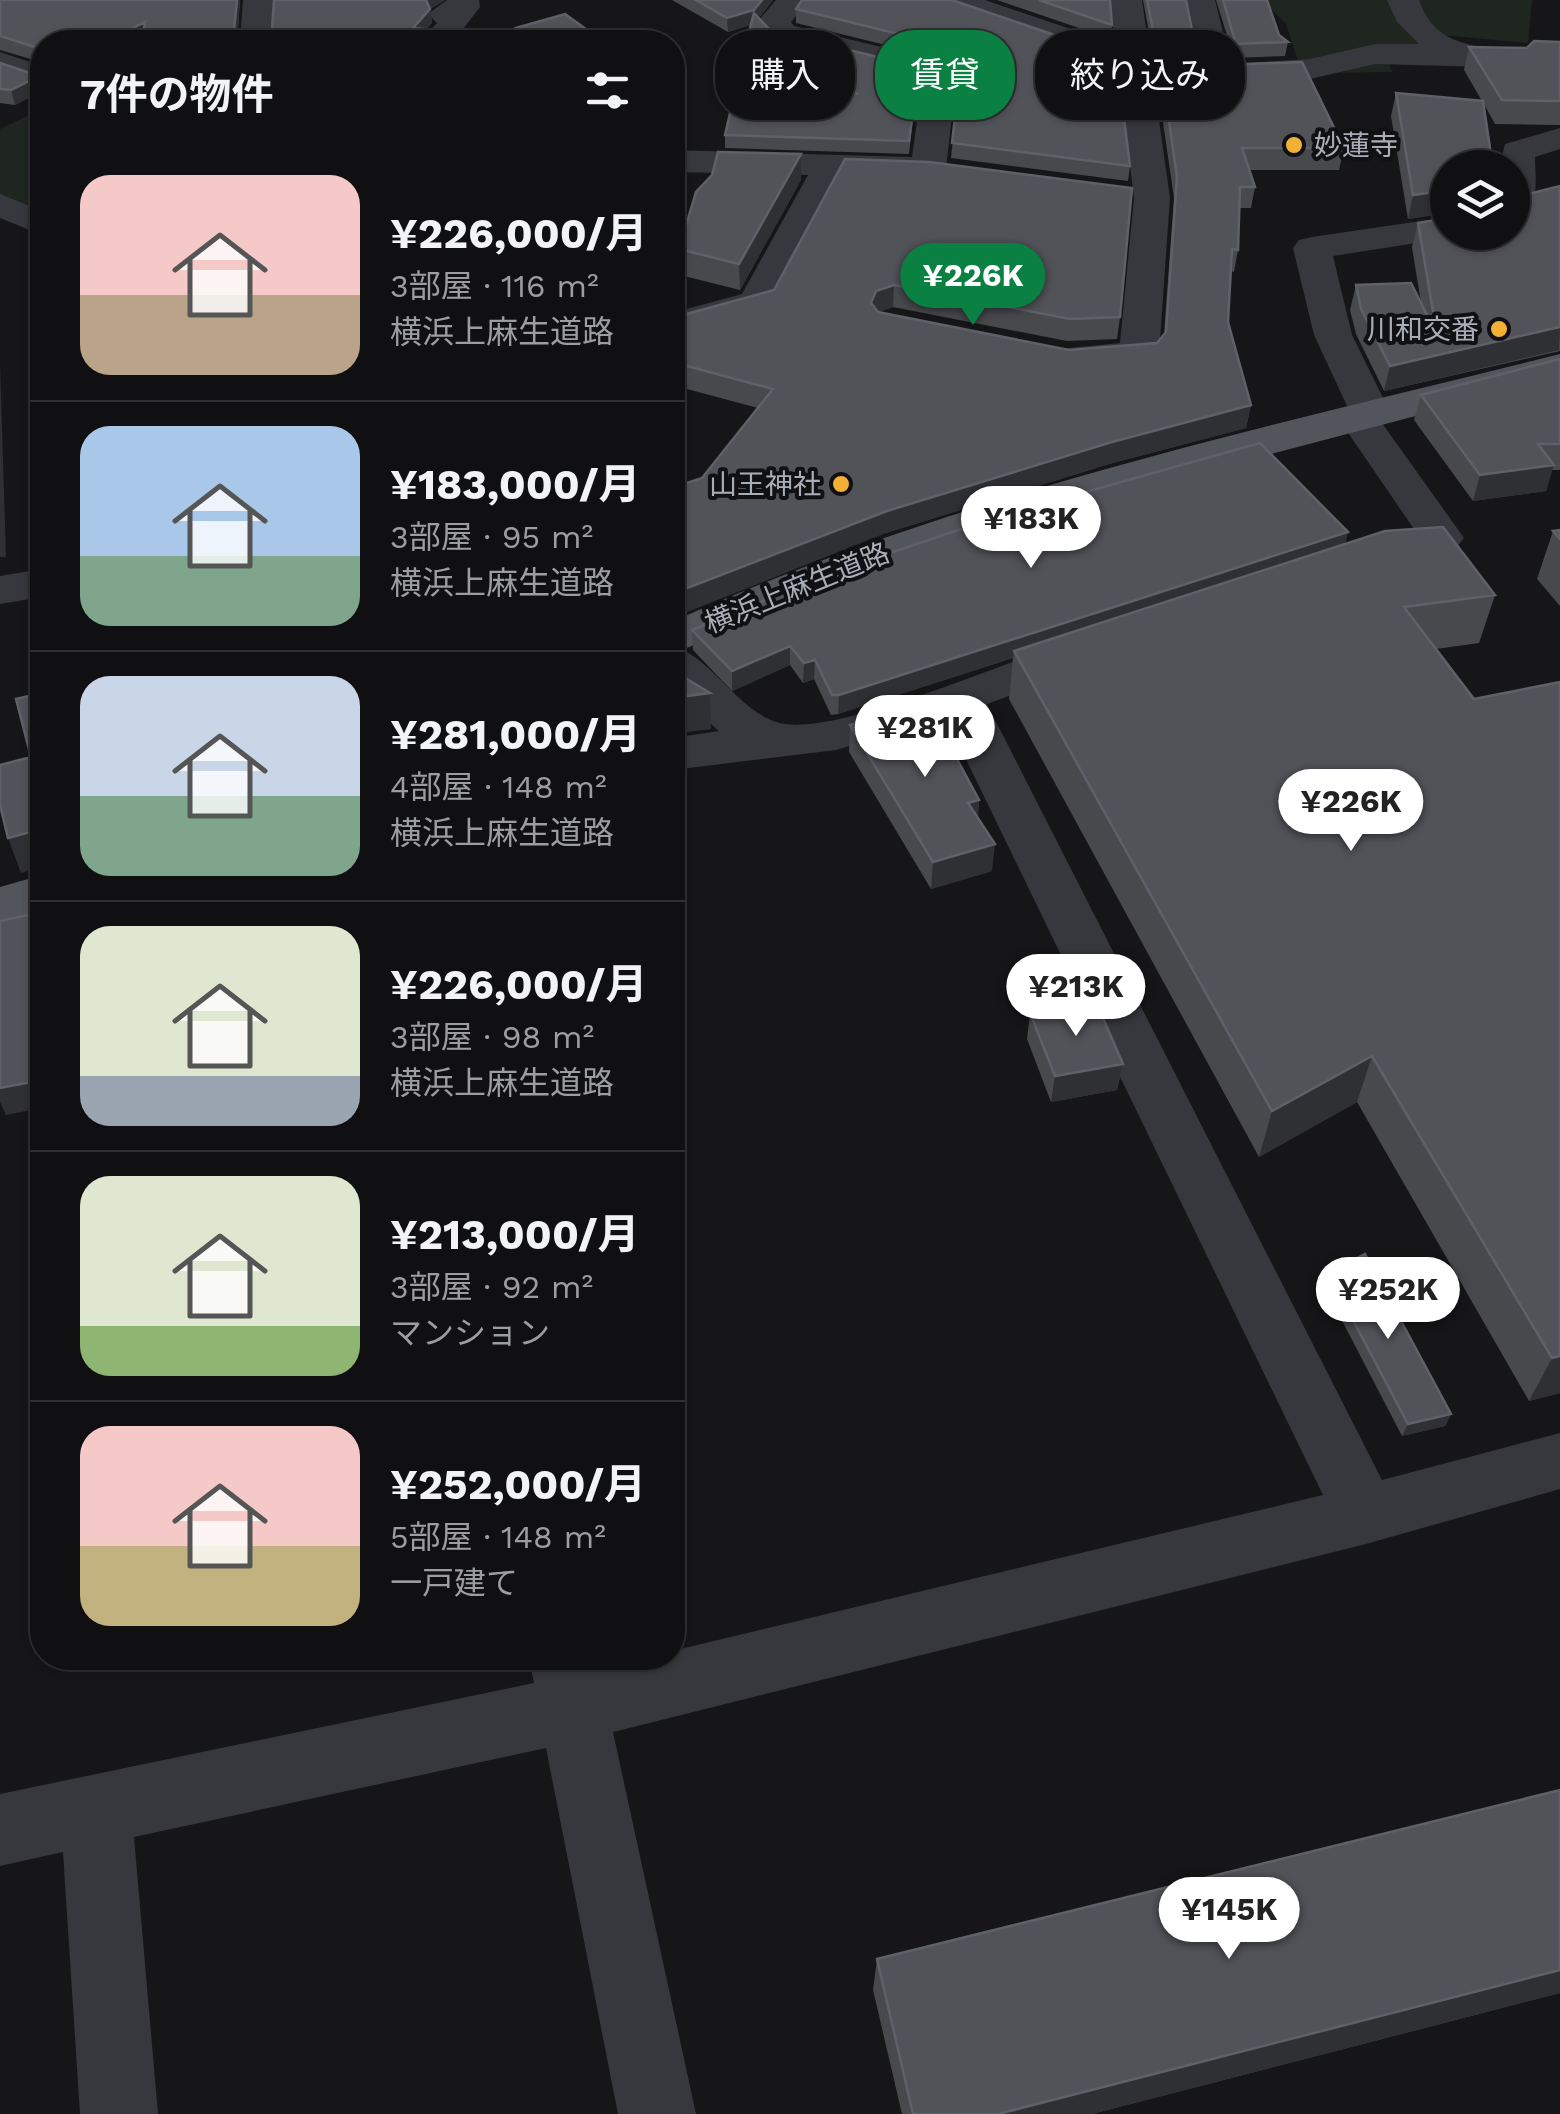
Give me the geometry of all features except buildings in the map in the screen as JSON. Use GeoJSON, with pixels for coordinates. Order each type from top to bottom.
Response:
{"type":"FeatureCollection","features":[{"type":"Feature","properties":{"kind":"main road","name":"横浜上麻生道路"},"geometry":{"type":"LineString","coordinates":[[685,634],[762,597],[895,547],[1560,366]]}},
{"type":"Feature","properties":{"kind":"main road"},"geometry":{"type":"LineString","coordinates":[[0,906],[30,896]]}},
{"type":"Feature","properties":{"kind":"street"},"geometry":{"type":"LineString","coordinates":[[257,30],[258,0]]}},
{"type":"Feature","properties":{"kind":"street"},"geometry":{"type":"LineString","coordinates":[[448,30],[458,20],[444,14],[464,7],[463,0]]}},
{"type":"Feature","properties":{"kind":"street"},"geometry":{"type":"LineString","coordinates":[[794,0],[773,22],[783,32],[940,71],[928,169]]}},
{"type":"Feature","properties":{"kind":"street"},"geometry":{"type":"LineString","coordinates":[[956,0],[1044,30]]}},
{"type":"Feature","properties":{"kind":"street"},"geometry":{"type":"LineString","coordinates":[[1126,0],[1143,30]]}},
{"type":"Feature","properties":{"kind":"street"},"geometry":{"type":"LineString","coordinates":[[1186,30],[1199,0]]}},
{"type":"Feature","properties":{"kind":"street"},"geometry":{"type":"LineString","coordinates":[[1403,0],[1408,15],[1447,53]]}},
{"type":"Feature","properties":{"kind":"street"},"geometry":{"type":"LineString","coordinates":[[1245,71],[1310,70],[1375,54],[1447,53],[1508,61]]}},
{"type":"Feature","properties":{"kind":"street"},"geometry":{"type":"LineString","coordinates":[[0,62],[30,73]]}},
{"type":"Feature","properties":{"kind":"street"},"geometry":{"type":"LineString","coordinates":[[1028,350],[1095,358],[1138,354],[1133,196],[1154,120]]}},
{"type":"Feature","properties":{"kind":"street"},"geometry":{"type":"LineString","coordinates":[[1523,150],[1560,138]]}},
{"type":"Feature","properties":{"kind":"street"},"geometry":{"type":"LineString","coordinates":[[685,161],[928,169],[966,174]]}},
{"type":"Feature","properties":{"kind":"street"},"geometry":{"type":"LineString","coordinates":[[685,321],[757,302],[831,165]]}},
{"type":"Feature","properties":{"kind":"street"},"geometry":{"type":"LineString","coordinates":[[0,205],[30,219]]}},
{"type":"Feature","properties":{"kind":"street"},"geometry":{"type":"LineString","coordinates":[[1348,568],[1442,538],[1364,417],[1333,335],[1312,248],[1430,231]]}},
{"type":"Feature","properties":{"kind":"street"},"geometry":{"type":"LineString","coordinates":[[0,590],[30,586]]}},
{"type":"Feature","properties":{"kind":"street"},"geometry":{"type":"LineString","coordinates":[[685,752],[842,734],[1122,641]]}},
{"type":"Feature","properties":{"kind":"street"},"geometry":{"type":"LineString","coordinates":[[685,676],[708,702],[776,740]]}},
{"type":"Feature","properties":{"kind":"street"},"geometry":{"type":"LineString","coordinates":[[959,696],[1366,1514]]}},
{"type":"Feature","properties":{"kind":"street"},"geometry":{"type":"LineString","coordinates":[[685,1658],[1366,1514],[1560,1461]]}},
{"type":"Feature","properties":{"kind":"street"},"geometry":{"type":"LineString","coordinates":[[0,1830],[630,1670]]}},
{"type":"Feature","properties":{"kind":"street"},"geometry":{"type":"LineString","coordinates":[[569,1683],[657,2114]]}},
{"type":"Feature","properties":{"kind":"street"},"geometry":{"type":"LineString","coordinates":[[96,1808],[119,2114]]}},
{"type":"Feature","properties":{"kind":"shaded area"},"geometry":{"type":"Polygon","coordinates":[[[1262,0],[1532,0],[1528,43],[1440,35],[1389,63],[1392,72],[1302,73],[1286,24],[1262,0]]]}},
{"type":"Feature","properties":{"kind":"shaded area"},"geometry":{"type":"Polygon","coordinates":[[[30,115],[30,208],[0,195],[0,129],[30,115]]]}},
{"type":"Feature","properties":{"kind":"place","name":"妙蓮寺"},"geometry":{"type":"Point","coordinates":[1294,145]}},
{"type":"Feature","properties":{"kind":"place","name":"川和交番"},"geometry":{"type":"Point","coordinates":[1499,329]}},
{"type":"Feature","properties":{"kind":"place","name":"山王神社"},"geometry":{"type":"Point","coordinates":[841,484]}}]}
